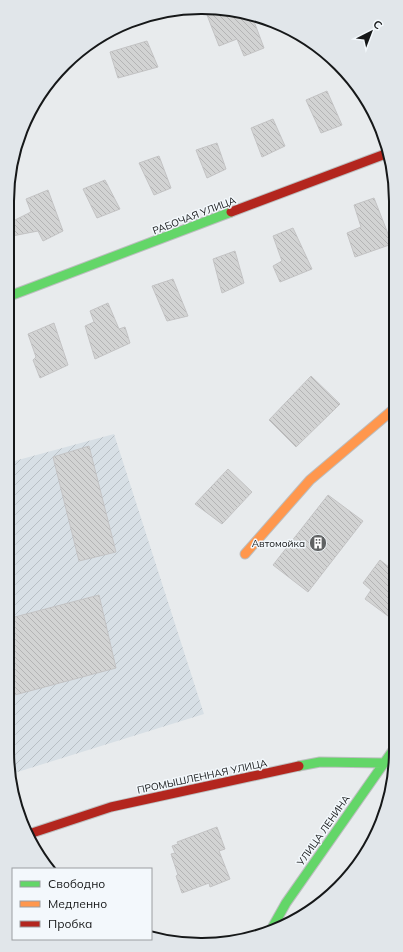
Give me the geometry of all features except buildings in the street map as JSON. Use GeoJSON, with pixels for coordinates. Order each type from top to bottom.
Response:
{"type":"FeatureCollection","features":[{"type":"Feature","properties":{"kind":"street","name":"РАБОЧАЯ УЛИЦА"},"geometry":{"type":"LineString","coordinates":[[14,294],[383,155]]}},
{"type":"Feature","properties":{"kind":"street"},"geometry":{"type":"LineString","coordinates":[[245,554],[310,480],[389,413]]}},
{"type":"Feature","properties":{"kind":"street","name":"УЛИЦА ЛЕНИНА"},"geometry":{"type":"LineString","coordinates":[[275,923],[286,903],[389,756]]}},
{"type":"Feature","properties":{"kind":"street","name":"ПРОМЫШЛЕННАЯ УЛИЦА"},"geometry":{"type":"LineString","coordinates":[[33,833],[111,807],[320,762],[384,763]]}},
{"type":"Feature","properties":{"kind":"shaded area"},"geometry":{"type":"Polygon","coordinates":[[[114,434],[204,714],[16,773],[14,763],[14,461],[114,434]]]}},
{"type":"Feature","properties":{"kind":"traffic: fast"},"geometry":{"type":"LineString","coordinates":[[14,294],[231,212]]}},
{"type":"Feature","properties":{"kind":"traffic: fast"},"geometry":{"type":"LineString","coordinates":[[275,923],[286,903],[389,756]]}},
{"type":"Feature","properties":{"kind":"traffic: fast"},"geometry":{"type":"LineString","coordinates":[[299,766],[320,762],[384,763]]}},
{"type":"Feature","properties":{"kind":"traffic: slow"},"geometry":{"type":"LineString","coordinates":[[245,554],[310,480],[389,413]]}},
{"type":"Feature","properties":{"kind":"traffic: jam"},"geometry":{"type":"LineString","coordinates":[[231,212],[383,155]]}},
{"type":"Feature","properties":{"kind":"traffic: jam"},"geometry":{"type":"LineString","coordinates":[[33,833],[111,807],[299,766]]}},
{"type":"Feature","properties":{"kind":"place","name":"Автомойка"},"geometry":{"type":"Point","coordinates":[318,543]}}]}
